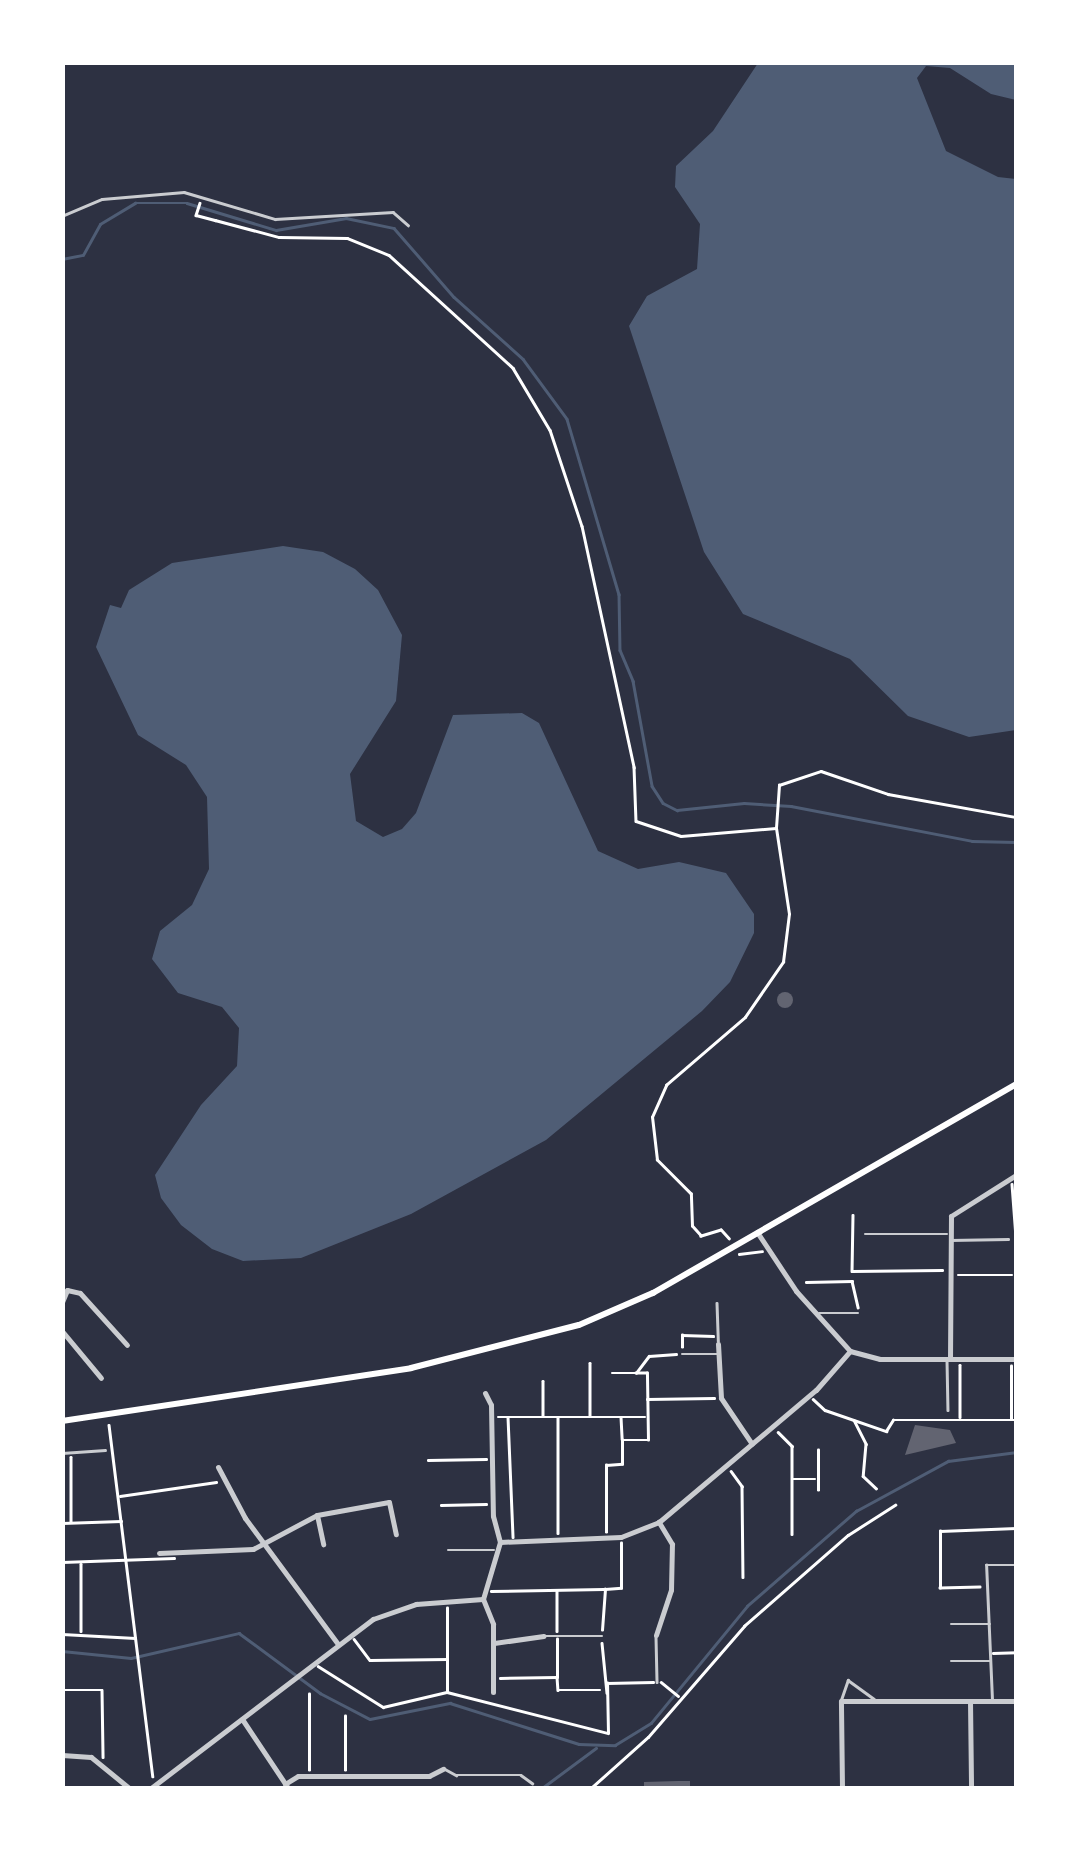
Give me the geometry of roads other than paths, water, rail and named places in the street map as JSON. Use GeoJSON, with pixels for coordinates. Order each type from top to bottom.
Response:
{"type":"FeatureCollection","features":[{"type":"Feature","properties":{"kind":"main road"},"geometry":{"type":"LineString","coordinates":[[62,1421],[202,1403],[500,1350],[616,1310],[1016,1084]]}},
{"type":"Feature","properties":{"kind":"street"},"geometry":{"type":"LineString","coordinates":[[948,1359],[949,1237],[955,1210],[1014,1176]]}},
{"type":"Feature","properties":{"kind":"street"},"geometry":{"type":"LineString","coordinates":[[758,1232],[815,1313],[850,1351],[880,1359],[1014,1359]]}},
{"type":"Feature","properties":{"kind":"street"},"geometry":{"type":"LineString","coordinates":[[62,1302],[67,1290],[80,1293],[127,1345]]}},
{"type":"Feature","properties":{"kind":"street"},"geometry":{"type":"LineString","coordinates":[[62,1330],[102,1378]]}},
{"type":"Feature","properties":{"kind":"street"},"geometry":{"type":"LineString","coordinates":[[718,1344],[721,1398],[752,1444]]}},
{"type":"Feature","properties":{"kind":"street"},"geometry":{"type":"LineString","coordinates":[[153,1787],[350,1633],[393,1609],[483,1600],[491,1590],[494,1550],[500,1542],[621,1537],[658,1522],[810,1396],[850,1351]]}},
{"type":"Feature","properties":{"kind":"street"},"geometry":{"type":"LineString","coordinates":[[485,1394],[491,1417],[493,1504],[500,1542]]}},
{"type":"Feature","properties":{"kind":"street"},"geometry":{"type":"LineString","coordinates":[[218,1467],[264,1545],[337,1643]]}},
{"type":"Feature","properties":{"kind":"street"},"geometry":{"type":"LineString","coordinates":[[159,1554],[174,1558],[264,1545],[317,1516],[390,1502],[396,1534]]}},
{"type":"Feature","properties":{"kind":"street"},"geometry":{"type":"LineString","coordinates":[[317,1516],[323,1544]]}},
{"type":"Feature","properties":{"kind":"street"},"geometry":{"type":"LineString","coordinates":[[656,1635],[671,1590],[672,1544],[658,1522]]}},
{"type":"Feature","properties":{"kind":"street"},"geometry":{"type":"LineString","coordinates":[[483,1600],[494,1642],[493,1692]]}},
{"type":"Feature","properties":{"kind":"street"},"geometry":{"type":"LineString","coordinates":[[494,1642],[544,1636]]}},
{"type":"Feature","properties":{"kind":"street"},"geometry":{"type":"LineString","coordinates":[[842,1788],[841,1700],[1016,1701]]}},
{"type":"Feature","properties":{"kind":"street"},"geometry":{"type":"LineString","coordinates":[[970,1701],[971,1788]]}},
{"type":"Feature","properties":{"kind":"street"},"geometry":{"type":"LineString","coordinates":[[242,1718],[286,1786],[309,1776],[429,1776],[443,1769]]}},
{"type":"Feature","properties":{"kind":"street"},"geometry":{"type":"LineString","coordinates":[[64,1756],[103,1763],[130,1788]]}},
{"type":"Feature","properties":{"kind":"lane"},"geometry":{"type":"LineString","coordinates":[[62,216],[102,199],[184,192],[274,219],[393,212],[408,226]]}},
{"type":"Feature","properties":{"kind":"lane"},"geometry":{"type":"LineString","coordinates":[[865,1234],[1008,1238]]}},
{"type":"Feature","properties":{"kind":"lane"},"geometry":{"type":"LineString","coordinates":[[717,1303],[718,1344]]}},
{"type":"Feature","properties":{"kind":"lane"},"geometry":{"type":"LineString","coordinates":[[815,1313],[858,1314]]}},
{"type":"Feature","properties":{"kind":"lane"},"geometry":{"type":"LineString","coordinates":[[682,1354],[718,1354]]}},
{"type":"Feature","properties":{"kind":"lane"},"geometry":{"type":"LineString","coordinates":[[948,1359],[948,1410]]}},
{"type":"Feature","properties":{"kind":"lane"},"geometry":{"type":"LineString","coordinates":[[62,1453],[106,1450]]}},
{"type":"Feature","properties":{"kind":"lane"},"geometry":{"type":"LineString","coordinates":[[448,1550],[494,1550]]}},
{"type":"Feature","properties":{"kind":"lane"},"geometry":{"type":"LineString","coordinates":[[992,1701],[992,1587],[986,1565],[1016,1564]]}},
{"type":"Feature","properties":{"kind":"lane"},"geometry":{"type":"LineString","coordinates":[[951,1624],[991,1624]]}},
{"type":"Feature","properties":{"kind":"lane"},"geometry":{"type":"LineString","coordinates":[[656,1635],[657,1682]]}},
{"type":"Feature","properties":{"kind":"lane"},"geometry":{"type":"LineString","coordinates":[[544,1636],[602,1636]]}},
{"type":"Feature","properties":{"kind":"lane"},"geometry":{"type":"LineString","coordinates":[[951,1661],[991,1660]]}},
{"type":"Feature","properties":{"kind":"lane"},"geometry":{"type":"LineString","coordinates":[[841,1700],[848,1680],[875,1700]]}},
{"type":"Feature","properties":{"kind":"lane"},"geometry":{"type":"LineString","coordinates":[[443,1769],[456,1776],[521,1775],[532,1783]]}},
{"type":"Feature","properties":{"kind":"water"},"geometry":{"type":"Polygon","coordinates":[[[758,63],[1016,63],[1016,100],[991,94],[950,68],[926,66],[917,78],[946,151],[998,177],[1016,179],[1016,730],[969,737],[908,716],[850,659],[743,614],[704,552],[629,326],[647,296],[697,269],[700,224],[675,187],[676,166],[713,131],[758,63]]]}},
{"type":"Feature","properties":{"kind":"water"},"geometry":{"type":"Polygon","coordinates":[[[283,546],[323,552],[355,569],[378,590],[402,635],[396,701],[350,774],[356,821],[383,837],[402,829],[416,813],[453,715],[522,713],[539,723],[598,851],[638,869],[679,862],[726,873],[754,914],[754,933],[730,982],[702,1011],[546,1140],[411,1214],[301,1258],[243,1261],[212,1249],[181,1225],[161,1198],[155,1175],[201,1105],[237,1066],[239,1028],[222,1007],[178,993],[152,959],[160,931],[192,905],[209,869],[207,797],[186,765],[138,735],[96,647],[110,605],[121,608],[129,590],[172,563],[283,546]]]}},
{"type":"Feature","properties":{"kind":"waterway"},"geometry":{"type":"LineString","coordinates":[[62,259],[83,255],[100,224],[135,203],[187,203],[276,230],[346,218],[394,228],[454,297],[523,359],[567,419],[619,594],[620,650],[633,681],[652,786],[663,803],[677,810],[744,803],[791,806],[972,841],[1016,842]]}},
{"type":"Feature","properties":{"kind":"waterway"},"geometry":{"type":"LineString","coordinates":[[62,1651],[131,1658],[239,1633],[320,1693],[370,1719],[450,1703],[579,1744],[615,1745],[651,1723],[747,1606],[856,1511],[948,1461],[1016,1452]]}},
{"type":"Feature","properties":{"kind":"waterway"},"geometry":{"type":"LineString","coordinates":[[542,1788],[596,1748]]}}]}
